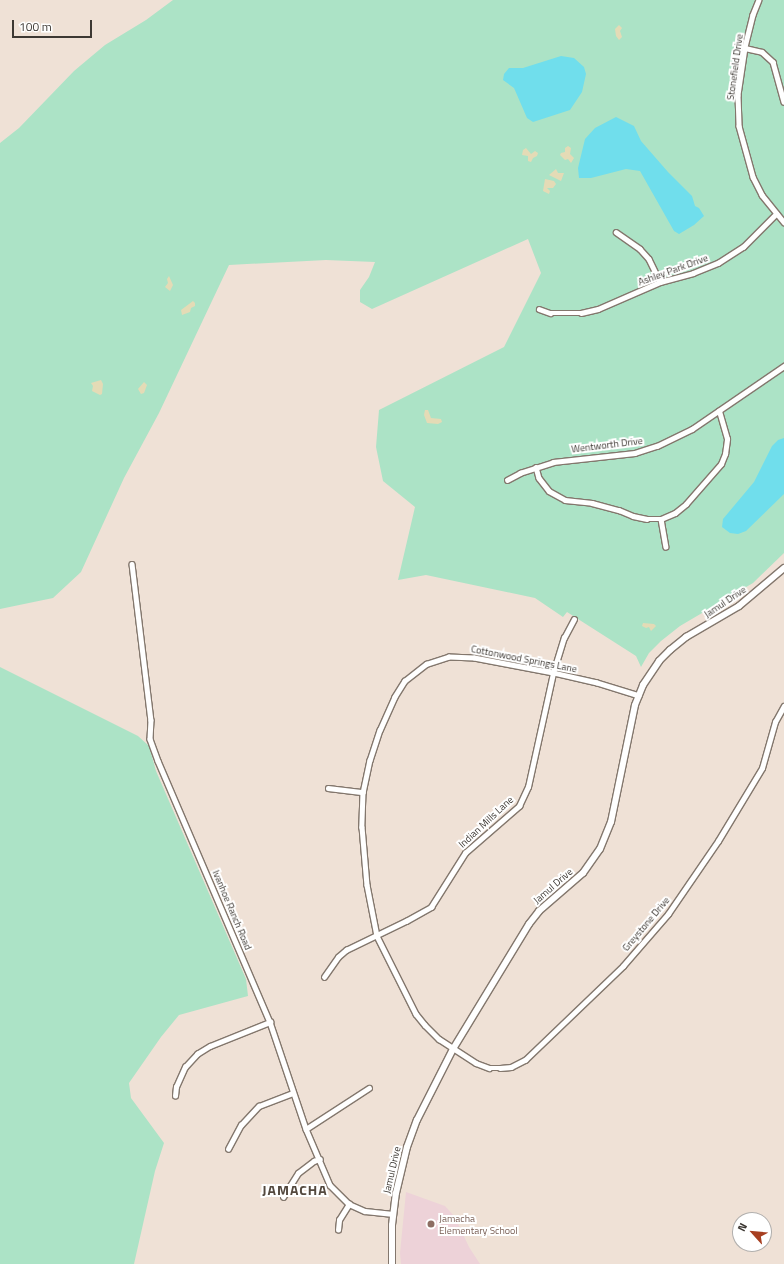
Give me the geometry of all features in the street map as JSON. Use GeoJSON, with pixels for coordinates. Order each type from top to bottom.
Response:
{"type":"FeatureCollection","features":[{"type":"Feature","properties":{"kind":"street","name":"Stonefield Drive"},"geometry":{"type":"LineString","coordinates":[[759,0],[753,15],[745,48],[738,95],[741,138],[753,177],[762,195],[784,222]]}},
{"type":"Feature","properties":{"kind":"street"},"geometry":{"type":"LineString","coordinates":[[745,48],[762,52],[773,62],[784,102]]}},
{"type":"Feature","properties":{"kind":"street","name":"Ashley Park Drive"},"geometry":{"type":"LineString","coordinates":[[539,309],[550,313],[581,313],[598,310],[660,282],[693,273],[731,256],[776,214]]}},
{"type":"Feature","properties":{"kind":"street"},"geometry":{"type":"LineString","coordinates":[[616,232],[640,249],[649,259],[660,282]]}},
{"type":"Feature","properties":{"kind":"street","name":"Wentworth Drive"},"geometry":{"type":"LineString","coordinates":[[507,480],[536,467],[570,459],[611,456],[644,450],[676,438],[719,411],[784,366]]}},
{"type":"Feature","properties":{"kind":"street"},"geometry":{"type":"LineString","coordinates":[[536,467],[539,478],[549,491],[565,500],[592,503],[647,519],[661,518],[675,513],[686,504],[721,464],[726,449],[727,439],[719,411]]}},
{"type":"Feature","properties":{"kind":"street"},"geometry":{"type":"LineString","coordinates":[[661,518],[666,547]]}},
{"type":"Feature","properties":{"kind":"street","name":"Ivanhoe Ranch Road"},"geometry":{"type":"LineString","coordinates":[[132,564],[151,720],[150,739],[158,761],[270,1022],[306,1129],[330,1185],[349,1204],[365,1211],[393,1214]]}},
{"type":"Feature","properties":{"kind":"street","name":"Jamul Drive"},"geometry":{"type":"LineString","coordinates":[[392,1264],[393,1214],[399,1177],[412,1134],[423,1106],[454,1049],[529,924],[539,911],[583,873],[600,849],[611,822],[639,696],[651,672],[670,650],[686,637],[739,606],[784,568]]}},
{"type":"Feature","properties":{"kind":"street","name":"Indian Mills Lane"},"geometry":{"type":"LineString","coordinates":[[324,977],[338,957],[346,950],[377,936],[431,907],[437,900],[465,853],[519,806],[528,787],[553,673],[564,638],[574,619]]}},
{"type":"Feature","properties":{"kind":"street","name":"Cottonwood Springs Lane"},"geometry":{"type":"LineString","coordinates":[[454,1049],[438,1038],[416,1014],[377,936],[363,854],[363,792],[370,760],[380,730],[395,697],[405,681],[421,668],[442,659],[464,657],[553,673],[597,683],[639,696]]}},
{"type":"Feature","properties":{"kind":"street","name":"Greystone Drive"},"geometry":{"type":"LineString","coordinates":[[454,1049],[476,1063],[489,1068],[506,1068],[520,1063],[620,969],[668,914],[722,836],[762,768],[775,722],[784,706]]}},
{"type":"Feature","properties":{"kind":"street"},"geometry":{"type":"LineString","coordinates":[[328,788],[363,792]]}},
{"type":"Feature","properties":{"kind":"street"},"geometry":{"type":"LineString","coordinates":[[175,1096],[176,1087],[185,1067],[197,1054],[210,1046],[270,1022]]}},
{"type":"Feature","properties":{"kind":"street"},"geometry":{"type":"LineString","coordinates":[[306,1129],[369,1088]]}},
{"type":"Feature","properties":{"kind":"street"},"geometry":{"type":"LineString","coordinates":[[228,1149],[244,1120],[259,1106],[293,1093]]}},
{"type":"Feature","properties":{"kind":"street"},"geometry":{"type":"LineString","coordinates":[[284,1197],[298,1173],[320,1159]]}},
{"type":"Feature","properties":{"kind":"street"},"geometry":{"type":"LineString","coordinates":[[338,1230],[339,1220],[349,1204]]}},
{"type":"Feature","properties":{"kind":"shaded area","name":"Jamacha Elementary School"},"geometry":{"type":"Polygon","coordinates":[[[406,1192],[445,1206],[455,1217],[469,1247],[480,1264],[401,1264],[400,1253],[406,1192]]]}},
{"type":"Feature","properties":{"kind":"green space"},"geometry":{"type":"Polygon","coordinates":[[[173,0],[784,0],[784,553],[753,583],[680,626],[661,641],[649,653],[641,667],[636,656],[567,612],[563,617],[535,598],[426,575],[398,580],[415,507],[383,481],[376,447],[379,410],[504,347],[541,273],[528,239],[372,309],[360,302],[360,290],[369,277],[375,262],[326,260],[229,265],[159,413],[124,478],[81,572],[53,598],[0,609],[0,143],[19,128],[74,71],[105,45],[146,20],[173,0]]]}},
{"type":"Feature","properties":{"kind":"green space"},"geometry":{"type":"Polygon","coordinates":[[[0,667],[138,736],[149,746],[156,771],[246,979],[248,996],[179,1015],[161,1037],[129,1083],[131,1098],[164,1143],[155,1171],[134,1264],[0,1264],[0,667]]]}},
{"type":"Feature","properties":{"kind":"sand"},"geometry":{"type":"Polygon","coordinates":[[[619,25],[622,28],[620,31],[622,37],[619,40],[616,36],[615,29],[619,25]]]}},
{"type":"Feature","properties":{"kind":"sand"},"geometry":{"type":"Polygon","coordinates":[[[568,146],[571,148],[570,154],[574,158],[571,163],[568,159],[565,160],[560,155],[561,153],[565,152],[565,148],[568,146]]]}},
{"type":"Feature","properties":{"kind":"sand"},"geometry":{"type":"Polygon","coordinates":[[[526,148],[531,154],[535,151],[538,153],[531,162],[528,161],[528,156],[522,155],[523,150],[526,148]]]}},
{"type":"Feature","properties":{"kind":"sand"},"geometry":{"type":"Polygon","coordinates":[[[556,169],[558,173],[564,173],[561,181],[549,175],[556,169]]]}},
{"type":"Feature","properties":{"kind":"sand"},"geometry":{"type":"Polygon","coordinates":[[[545,179],[554,181],[556,184],[553,188],[547,188],[550,191],[549,194],[543,191],[545,179]]]}},
{"type":"Feature","properties":{"kind":"sand"},"geometry":{"type":"Polygon","coordinates":[[[169,276],[173,285],[170,291],[165,287],[168,283],[167,279],[169,276]]]}},
{"type":"Feature","properties":{"kind":"sand"},"geometry":{"type":"Polygon","coordinates":[[[193,301],[195,306],[191,308],[190,312],[182,315],[181,310],[193,301]]]}},
{"type":"Feature","properties":{"kind":"sand"},"geometry":{"type":"Polygon","coordinates":[[[101,380],[103,384],[102,394],[100,395],[92,391],[93,386],[91,383],[101,380]]]}},
{"type":"Feature","properties":{"kind":"sand"},"geometry":{"type":"Polygon","coordinates":[[[144,382],[147,385],[144,393],[141,394],[138,389],[144,382]]]}},
{"type":"Feature","properties":{"kind":"sand"},"geometry":{"type":"Polygon","coordinates":[[[425,410],[428,410],[431,418],[441,419],[442,422],[438,424],[427,423],[424,415],[425,410]]]}},
{"type":"Feature","properties":{"kind":"sand"},"geometry":{"type":"Polygon","coordinates":[[[643,623],[654,624],[656,626],[651,631],[649,627],[646,628],[642,626],[643,623]]]}},
{"type":"Feature","properties":{"kind":"water"},"geometry":{"type":"Polygon","coordinates":[[[561,56],[574,58],[584,67],[586,74],[582,92],[570,110],[533,122],[527,118],[514,88],[503,80],[504,74],[509,68],[523,68],[561,56]]]}},
{"type":"Feature","properties":{"kind":"water"},"geometry":{"type":"Polygon","coordinates":[[[616,117],[634,126],[641,141],[668,172],[692,196],[695,206],[699,208],[704,216],[694,225],[679,234],[674,231],[640,171],[626,169],[591,178],[579,178],[578,168],[585,139],[595,128],[616,117]]]}},
{"type":"Feature","properties":{"kind":"water"},"geometry":{"type":"Polygon","coordinates":[[[784,438],[784,494],[746,531],[738,534],[730,533],[722,527],[723,519],[754,482],[772,446],[778,440],[784,438]]]}},
{"type":"Feature","properties":{"kind":"place","name":"Jamacha Elementary School"},"geometry":{"type":"Point","coordinates":[431,1224]}},
{"type":"Feature","properties":{"kind":"district","name":"JAMACHA"},"geometry":{"type":"Point","coordinates":[295,1190]}}]}
